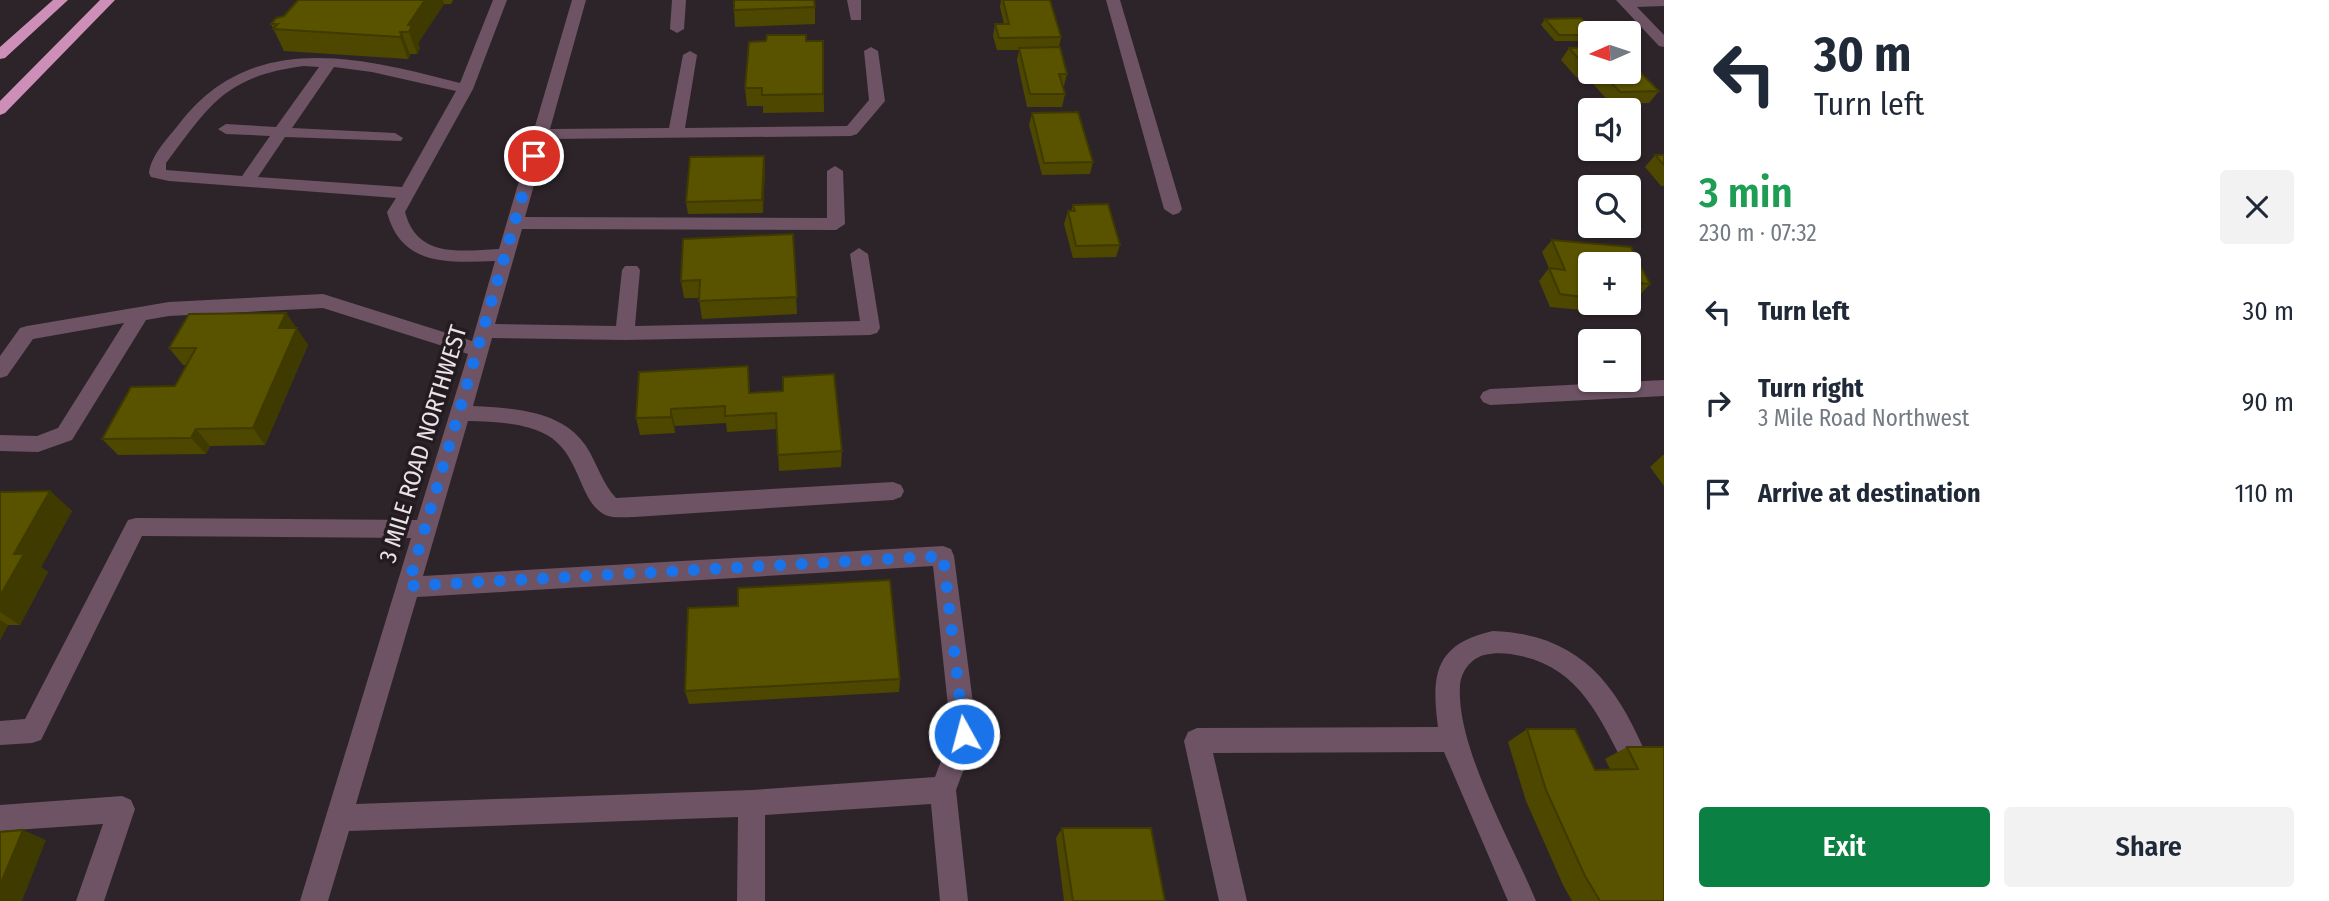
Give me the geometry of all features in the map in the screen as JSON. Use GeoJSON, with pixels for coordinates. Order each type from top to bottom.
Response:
{"type":"FeatureCollection","features":[{"type":"Feature","properties":{"kind":"highway"},"geometry":{"type":"LineString","coordinates":[[0,55],[61,0]]}},
{"type":"Feature","properties":{"kind":"highway"},"geometry":{"type":"LineString","coordinates":[[0,110],[108,0]]}},
{"type":"Feature","properties":{"kind":"street"},"geometry":{"type":"LineString","coordinates":[[500,0],[465,89],[396,212],[401,233],[408,242],[427,252],[440,255],[506,255]]}},
{"type":"Feature","properties":{"kind":"street","name":"3 MILE ROAD NORTHWEST"},"geometry":{"type":"LineString","coordinates":[[314,901],[461,413],[579,0]]}},
{"type":"Feature","properties":{"kind":"street"},"geometry":{"type":"LineString","coordinates":[[677,29],[679,0]]}},
{"type":"Feature","properties":{"kind":"street"},"geometry":{"type":"LineString","coordinates":[[854,0],[856,17]]}},
{"type":"Feature","properties":{"kind":"street"},"geometry":{"type":"LineString","coordinates":[[1114,0],[1173,209]]}},
{"type":"Feature","properties":{"kind":"street"},"geometry":{"type":"LineString","coordinates":[[1625,2],[1664,2]]}},
{"type":"Feature","properties":{"kind":"street"},"geometry":{"type":"LineString","coordinates":[[1625,2],[1664,43]]}},
{"type":"Feature","properties":{"kind":"street"},"geometry":{"type":"LineString","coordinates":[[541,134],[852,131],[877,102],[870,51]]}},
{"type":"Feature","properties":{"kind":"street"},"geometry":{"type":"LineString","coordinates":[[676,132],[690,55]]}},
{"type":"Feature","properties":{"kind":"street"},"geometry":{"type":"LineString","coordinates":[[407,192],[246,182],[157,173],[158,163],[216,92],[240,78],[277,65],[329,63],[403,72],[465,89]]}},
{"type":"Feature","properties":{"kind":"street"},"geometry":{"type":"LineString","coordinates":[[246,182],[329,63]]}},
{"type":"Feature","properties":{"kind":"street"},"geometry":{"type":"LineString","coordinates":[[226,129],[395,138]]}},
{"type":"Feature","properties":{"kind":"street"},"geometry":{"type":"LineString","coordinates":[[515,223],[836,224],[835,171]]}},
{"type":"Feature","properties":{"kind":"street"},"geometry":{"type":"LineString","coordinates":[[0,371],[27,333],[169,309],[323,301],[482,341],[625,332],[870,328],[859,254]]}},
{"type":"Feature","properties":{"kind":"street"},"geometry":{"type":"LineString","coordinates":[[625,332],[631,270]]}},
{"type":"Feature","properties":{"kind":"street"},"geometry":{"type":"LineString","coordinates":[[0,443],[38,444],[65,434],[141,314]]}},
{"type":"Feature","properties":{"kind":"street"},"geometry":{"type":"LineString","coordinates":[[1490,397],[1664,388]]}},
{"type":"Feature","properties":{"kind":"street"},"geometry":{"type":"LineString","coordinates":[[461,413],[533,420],[559,433],[576,448],[597,493],[610,507],[634,508],[893,491]]}},
{"type":"Feature","properties":{"kind":"street"},"geometry":{"type":"LineString","coordinates":[[0,733],[32,731],[136,527],[425,529]]}},
{"type":"Feature","properties":{"kind":"street"},"geometry":{"type":"LineString","coordinates":[[408,586],[943,556],[964,734],[943,790],[954,901]]}},
{"type":"Feature","properties":{"kind":"street"},"geometry":{"type":"LineString","coordinates":[[1522,901],[1452,738],[1447,684],[1451,668],[1469,648],[1515,642],[1561,657],[1580,671],[1611,714],[1635,759]]}},
{"type":"Feature","properties":{"kind":"street"},"geometry":{"type":"LineString","coordinates":[[1233,901],[1197,741],[1452,738]]}},
{"type":"Feature","properties":{"kind":"street"},"geometry":{"type":"LineString","coordinates":[[339,818],[752,803],[943,790]]}},
{"type":"Feature","properties":{"kind":"street"},"geometry":{"type":"LineString","coordinates":[[751,901],[752,803]]}},
{"type":"Feature","properties":{"kind":"street"},"geometry":{"type":"LineString","coordinates":[[0,818],[122,808],[90,901]]}},
{"type":"Feature","properties":{"kind":"building"},"geometry":{"type":"Polygon","coordinates":[[[298,0],[425,0],[408,25],[412,26],[409,32],[399,32],[402,33],[400,37],[273,29],[278,24],[271,24],[276,18],[284,16],[298,0]]]}},
{"type":"Feature","properties":{"kind":"building"},"geometry":{"type":"Polygon","coordinates":[[[734,0],[814,0],[815,7],[734,10],[734,0]]]}},
{"type":"Feature","properties":{"kind":"building"},"geometry":{"type":"Polygon","coordinates":[[[1003,0],[1050,0],[1061,37],[999,38],[995,24],[1009,24],[1003,0]]]}},
{"type":"Feature","properties":{"kind":"building"},"geometry":{"type":"Polygon","coordinates":[[[1581,18],[1584,21],[1578,21],[1578,35],[1559,35],[1545,19],[1581,18]]]}},
{"type":"Feature","properties":{"kind":"building"},"geometry":{"type":"Polygon","coordinates":[[[767,35],[806,35],[806,41],[823,41],[823,94],[762,95],[762,88],[745,88],[749,42],[766,41],[767,35]]]}},
{"type":"Feature","properties":{"kind":"building"},"geometry":{"type":"Polygon","coordinates":[[[1060,47],[1067,74],[1059,74],[1065,94],[1030,94],[1019,48],[1060,47]]]}},
{"type":"Feature","properties":{"kind":"building"},"geometry":{"type":"Polygon","coordinates":[[[1569,48],[1578,48],[1578,58],[1569,48]]]}},
{"type":"Feature","properties":{"kind":"building"},"geometry":{"type":"Polygon","coordinates":[[[1642,74],[1659,91],[1620,92],[1612,84],[1642,84],[1642,74]]]}},
{"type":"Feature","properties":{"kind":"building"},"geometry":{"type":"Polygon","coordinates":[[[1078,112],[1093,162],[1044,163],[1032,113],[1078,112]]]}},
{"type":"Feature","properties":{"kind":"building"},"geometry":{"type":"Polygon","coordinates":[[[1655,155],[1664,155],[1664,165],[1655,155]]]}},
{"type":"Feature","properties":{"kind":"building"},"geometry":{"type":"Polygon","coordinates":[[[764,156],[762,200],[686,202],[690,157],[764,156]]]}},
{"type":"Feature","properties":{"kind":"building"},"geometry":{"type":"Polygon","coordinates":[[[1108,204],[1120,245],[1076,246],[1068,211],[1075,211],[1073,205],[1108,204]]]}},
{"type":"Feature","properties":{"kind":"building"},"geometry":{"type":"Polygon","coordinates":[[[793,234],[797,297],[699,301],[700,280],[681,281],[683,239],[793,234]]]}},
{"type":"Feature","properties":{"kind":"building"},"geometry":{"type":"Polygon","coordinates":[[[1552,240],[1631,247],[1634,252],[1578,252],[1578,296],[1560,294],[1549,268],[1565,270],[1552,240]]]}},
{"type":"Feature","properties":{"kind":"building"},"geometry":{"type":"Polygon","coordinates":[[[1641,266],[1650,284],[1641,283],[1641,266]]]}},
{"type":"Feature","properties":{"kind":"building"},"geometry":{"type":"Polygon","coordinates":[[[286,313],[279,328],[297,328],[253,428],[196,429],[191,438],[102,439],[131,387],[175,386],[196,348],[169,348],[189,314],[286,313]]]}},
{"type":"Feature","properties":{"kind":"building"},"geometry":{"type":"Polygon","coordinates":[[[748,366],[749,393],[783,391],[783,377],[834,374],[842,451],[778,455],[776,413],[725,416],[725,406],[671,409],[671,417],[636,418],[639,372],[748,366]]]}},
{"type":"Feature","properties":{"kind":"building"},"geometry":{"type":"Polygon","coordinates":[[[50,491],[14,554],[24,554],[0,596],[0,492],[50,491]]]}},
{"type":"Feature","properties":{"kind":"building"},"geometry":{"type":"Polygon","coordinates":[[[890,580],[900,679],[685,691],[688,608],[738,606],[738,588],[890,580]]]}},
{"type":"Feature","properties":{"kind":"building"},"geometry":{"type":"Polygon","coordinates":[[[1527,729],[1575,729],[1595,770],[1638,769],[1627,747],[1664,747],[1664,901],[1600,901],[1585,876],[1546,790],[1527,729]]]}},
{"type":"Feature","properties":{"kind":"building"},"geometry":{"type":"Polygon","coordinates":[[[1062,828],[1151,828],[1165,901],[1073,901],[1062,828]]]}},
{"type":"Feature","properties":{"kind":"building"},"geometry":{"type":"Polygon","coordinates":[[[23,830],[0,885],[0,832],[23,830]]]}},
{"type":"Feature","properties":{"kind":"route"},"geometry":{"type":"LineString","coordinates":[[534,156],[466,397],[408,586],[943,556],[964,734]]}}]}
